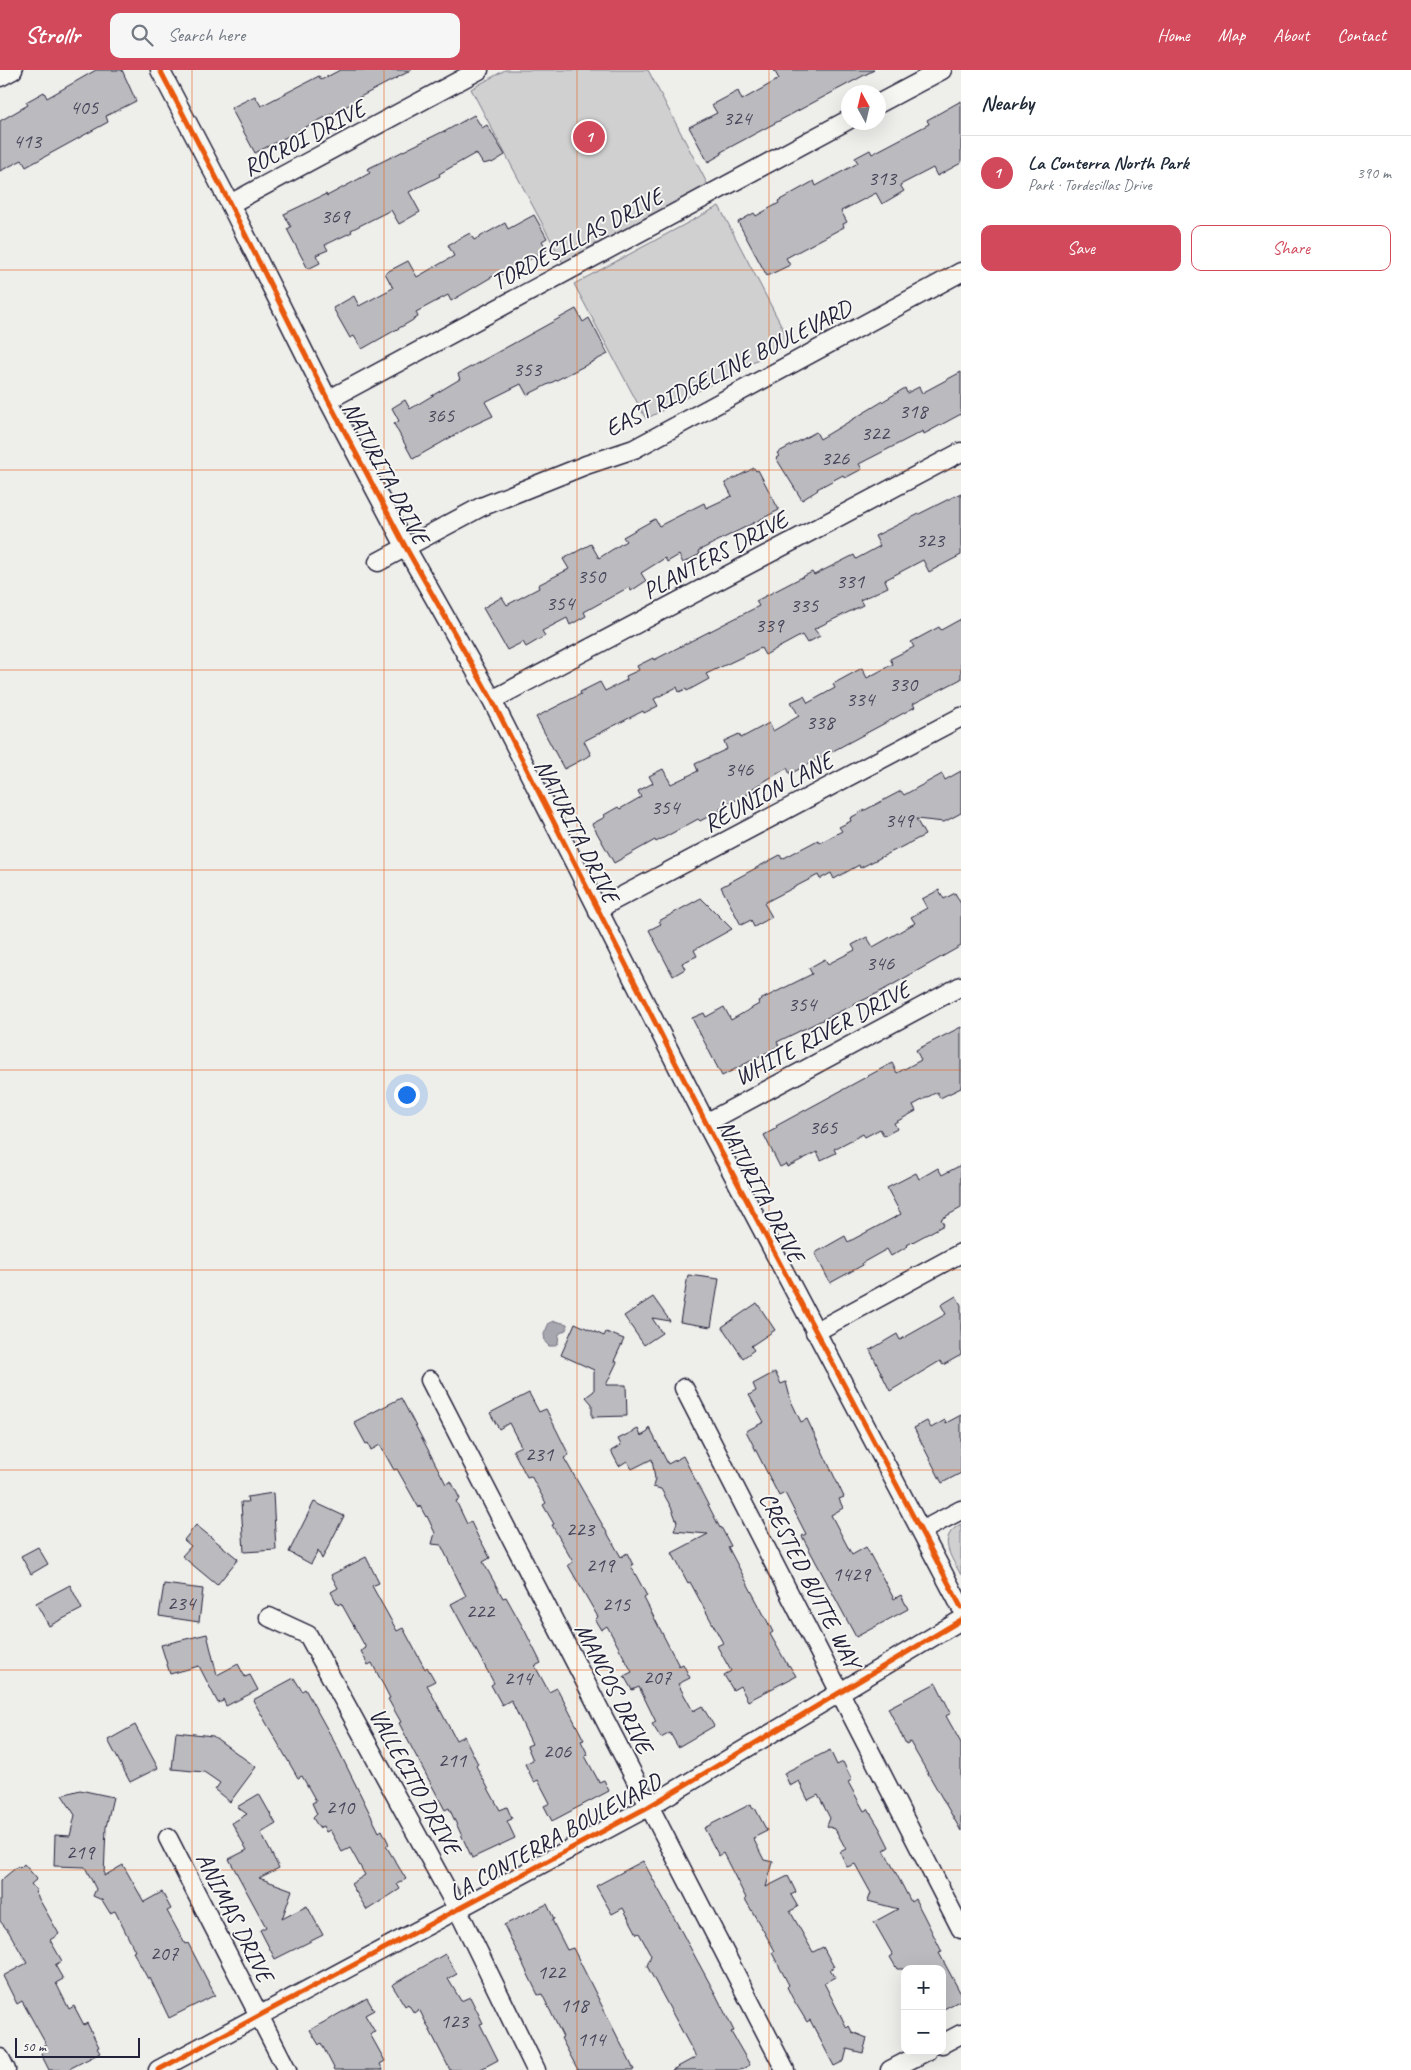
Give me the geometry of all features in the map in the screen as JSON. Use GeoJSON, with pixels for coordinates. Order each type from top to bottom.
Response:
{"type":"FeatureCollection","features":[{"type":"Feature","properties":{"kind":"street"},"geometry":{"type":"LineString","coordinates":[[0,77],[13,70]]}},
{"type":"Feature","properties":{"kind":"street","name":"NATURITA DRIVE"},"geometry":{"type":"LineString","coordinates":[[160,70],[230,204],[328,400],[405,546],[492,700],[706,1122],[961,1607]]}},
{"type":"Feature","properties":{"kind":"street","name":"ROCROI DRIVE"},"geometry":{"type":"LineString","coordinates":[[230,204],[479,70]]}},
{"type":"Feature","properties":{"kind":"street"},"geometry":{"type":"LineString","coordinates":[[886,100],[942,70]]}},
{"type":"Feature","properties":{"kind":"street","name":"TORDESILLAS DRIVE"},"geometry":{"type":"LineString","coordinates":[[328,400],[841,124]]}},
{"type":"Feature","properties":{"kind":"street","name":"EAST RIDGELINE BOULEVARD"},"geometry":{"type":"LineString","coordinates":[[378,562],[481,507],[586,465],[634,449],[961,272]]}},
{"type":"Feature","properties":{"kind":"street","name":"PLANTERS DRIVE"},"geometry":{"type":"LineString","coordinates":[[492,700],[961,452]]}},
{"type":"Feature","properties":{"kind":"street","name":"RÉUNION LANE"},"geometry":{"type":"LineString","coordinates":[[598,912],[607,904],[961,717]]}},
{"type":"Feature","properties":{"kind":"street","name":"WHITE RIVER DRIVE"},"geometry":{"type":"LineString","coordinates":[[706,1122],[961,986]]}},
{"type":"Feature","properties":{"kind":"street"},"geometry":{"type":"LineString","coordinates":[[815,1332],[961,1253]]}},
{"type":"Feature","properties":{"kind":"street","name":"MANCOS DRIVE"},"geometry":{"type":"LineString","coordinates":[[430,1380],[648,1807],[786,2070]]}},
{"type":"Feature","properties":{"kind":"street","name":"CRESTED BUTTE WAY"},"geometry":{"type":"LineString","coordinates":[[684,1388],[961,1929]]}},
{"type":"Feature","properties":{"kind":"street"},"geometry":{"type":"LineString","coordinates":[[921,1531],[961,1510]]}},
{"type":"Feature","properties":{"kind":"street","name":"VALLECITO DRIVE"},"geometry":{"type":"LineString","coordinates":[[269,1617],[308,1635],[458,1910],[536,2070]]}},
{"type":"Feature","properties":{"kind":"street","name":"LA CONTERRA BOULEVARD"},"geometry":{"type":"LineString","coordinates":[[158,2070],[260,2017],[648,1807],[961,1620]]}},
{"type":"Feature","properties":{"kind":"street","name":"ANIMAS DRIVE"},"geometry":{"type":"LineString","coordinates":[[168,1838],[287,2070]]}},
{"type":"Feature","properties":{"kind":"street"},"geometry":{"type":"LineString","coordinates":[[946,2042],[961,2034]]}},
{"type":"Feature","properties":{"kind":"street"},"geometry":{"type":"LineString","coordinates":[[890,2070],[919,2055]]}},
{"type":"Feature","properties":{"kind":"street"},"geometry":{"type":"LineString","coordinates":[[0,2058],[6,2070]]}},
{"type":"Feature","properties":{"kind":"shaded area"},"geometry":{"type":"Polygon","coordinates":[[[505,70],[648,70],[708,185],[563,263],[471,89],[505,70]]]}},
{"type":"Feature","properties":{"kind":"shaded area"},"geometry":{"type":"Polygon","coordinates":[[[719,206],[790,342],[646,419],[574,284],[719,206]]]}},
{"type":"Feature","properties":{"kind":"shaded area"},"geometry":{"type":"Polygon","coordinates":[[[555,1321],[567,1324],[567,1329],[559,1334],[558,1343],[554,1346],[549,1346],[545,1342],[544,1334],[549,1323],[555,1321]]]}},
{"type":"Feature","properties":{"kind":"shaded area"},"geometry":{"type":"Polygon","coordinates":[[[961,1524],[961,1575],[950,1554],[947,1541],[953,1529],[961,1524]]]}},
{"type":"Feature","properties":{"kind":"building"},"geometry":{"type":"Polygon","coordinates":[[[96,70],[122,70],[136,101],[106,116],[108,122],[26,167],[22,160],[0,171],[0,121],[28,105],[26,102],[44,92],[47,98],[96,70]]]}},
{"type":"Feature","properties":{"kind":"building"},"geometry":{"type":"Polygon","coordinates":[[[340,70],[412,70],[358,98],[359,100],[255,153],[231,108],[255,96],[261,106],[319,76],[321,80],[340,70]]]}},
{"type":"Feature","properties":{"kind":"building"},"geometry":{"type":"Polygon","coordinates":[[[774,70],[874,70],[846,85],[841,85],[841,88],[721,152],[722,154],[708,162],[689,127],[717,113],[712,105],[738,91],[742,100],[779,79],[774,70]]]}},
{"type":"Feature","properties":{"kind":"building"},"geometry":{"type":"Polygon","coordinates":[[[961,101],[961,163],[937,176],[933,168],[900,185],[904,191],[882,204],[876,193],[841,211],[847,222],[843,224],[844,227],[786,258],[790,265],[767,276],[738,222],[754,213],[756,216],[814,181],[816,186],[858,163],[855,158],[870,150],[872,154],[929,124],[927,120],[961,101]]]}},
{"type":"Feature","properties":{"kind":"building"},"geometry":{"type":"Polygon","coordinates":[[[474,115],[482,128],[487,125],[505,155],[492,163],[483,164],[476,153],[439,174],[440,176],[409,192],[420,212],[399,224],[391,210],[351,230],[352,232],[325,245],[328,250],[316,255],[320,263],[308,269],[287,229],[291,227],[284,214],[326,194],[327,196],[370,173],[367,169],[444,132],[474,115]]]}},
{"type":"Feature","properties":{"kind":"building"},"geometry":{"type":"Polygon","coordinates":[[[534,215],[547,238],[542,241],[547,250],[501,275],[500,272],[451,301],[448,295],[416,312],[418,317],[362,349],[354,336],[350,338],[333,308],[354,296],[359,306],[393,288],[385,273],[408,261],[417,277],[454,256],[448,245],[470,233],[474,240],[505,223],[508,229],[534,215]]]}},
{"type":"Feature","properties":{"kind":"building"},"geometry":{"type":"Polygon","coordinates":[[[576,309],[583,322],[589,318],[608,354],[527,395],[521,384],[485,402],[493,416],[467,428],[413,459],[394,424],[399,421],[392,408],[405,400],[410,409],[460,379],[458,374],[576,309]]]}},
{"type":"Feature","properties":{"kind":"building"},"geometry":{"type":"Polygon","coordinates":[[[961,372],[961,414],[924,434],[923,431],[859,464],[862,469],[845,478],[843,475],[817,489],[802,500],[776,458],[779,456],[777,453],[816,432],[820,439],[905,388],[907,393],[919,387],[922,393],[961,372]]]}},
{"type":"Feature","properties":{"kind":"building"},"geometry":{"type":"Polygon","coordinates":[[[754,468],[756,471],[758,470],[779,510],[698,551],[700,554],[683,563],[679,555],[667,562],[665,558],[641,573],[646,581],[631,591],[629,587],[584,612],[586,616],[570,625],[567,618],[542,631],[545,636],[526,647],[523,642],[507,650],[483,608],[502,597],[507,605],[539,588],[538,585],[569,569],[563,559],[591,544],[599,558],[626,541],[623,537],[655,519],[659,526],[704,503],[706,508],[732,496],[725,483],[754,468]]]}},
{"type":"Feature","properties":{"kind":"building"},"geometry":{"type":"Polygon","coordinates":[[[961,493],[961,555],[929,572],[923,560],[885,580],[888,587],[860,600],[863,605],[814,629],[820,636],[807,643],[802,635],[765,655],[761,648],[706,674],[709,679],[687,691],[686,689],[679,692],[677,687],[654,699],[658,706],[644,713],[643,711],[584,741],[591,755],[564,769],[536,717],[600,682],[605,691],[627,680],[626,676],[639,670],[637,666],[653,658],[654,660],[759,606],[756,601],[812,572],[814,575],[854,555],[856,559],[880,546],[875,536],[961,493]]]}},
{"type":"Feature","properties":{"kind":"building"},"geometry":{"type":"Polygon","coordinates":[[[961,619],[961,679],[913,704],[915,707],[790,774],[787,768],[753,788],[754,791],[720,808],[721,810],[700,821],[698,819],[656,842],[655,840],[614,863],[592,824],[618,807],[620,809],[641,797],[638,791],[653,783],[649,776],[663,769],[671,784],[698,771],[695,764],[727,749],[724,741],[739,734],[741,738],[769,723],[773,731],[799,716],[791,702],[804,696],[808,703],[835,688],[833,684],[862,668],[867,678],[893,664],[890,659],[914,647],[911,642],[939,627],[941,630],[961,619]]]}},
{"type":"Feature","properties":{"kind":"building"},"geometry":{"type":"Polygon","coordinates":[[[961,771],[961,813],[944,822],[916,819],[925,835],[860,868],[859,865],[834,879],[831,873],[820,879],[818,875],[764,903],[772,917],[754,927],[751,920],[741,925],[721,887],[780,855],[782,859],[818,840],[820,843],[842,831],[839,827],[851,821],[850,818],[901,791],[904,795],[942,774],[945,780],[961,771]]]}},
{"type":"Feature","properties":{"kind":"building"},"geometry":{"type":"Polygon","coordinates":[[[939,890],[944,899],[955,893],[961,904],[961,946],[878,993],[777,1042],[779,1046],[722,1076],[692,1018],[704,1013],[706,1017],[724,1007],[731,1020],[759,1004],[758,1001],[812,974],[809,968],[825,959],[828,964],[855,950],[852,945],[867,937],[873,947],[915,923],[911,917],[927,908],[922,899],[939,890]]]}},
{"type":"Feature","properties":{"kind":"building"},"geometry":{"type":"Polygon","coordinates":[[[701,898],[732,929],[694,950],[697,956],[682,963],[685,969],[673,976],[649,930],[661,924],[659,921],[701,898]]]}},
{"type":"Feature","properties":{"kind":"building"},"geometry":{"type":"Polygon","coordinates":[[[961,1027],[961,1088],[940,1098],[937,1092],[913,1105],[916,1111],[894,1123],[897,1129],[884,1136],[880,1129],[865,1137],[863,1134],[834,1149],[836,1153],[821,1160],[817,1152],[787,1167],[786,1164],[780,1167],[764,1135],[777,1128],[776,1126],[892,1063],[897,1073],[921,1060],[916,1050],[961,1027]]]}},
{"type":"Feature","properties":{"kind":"building"},"geometry":{"type":"Polygon","coordinates":[[[961,1165],[961,1208],[941,1219],[944,1225],[891,1256],[887,1249],[830,1283],[815,1253],[845,1236],[848,1242],[901,1214],[887,1188],[916,1173],[919,1179],[938,1168],[942,1175],[961,1165]]]}},
{"type":"Feature","properties":{"kind":"building"},"geometry":{"type":"Polygon","coordinates":[[[688,1275],[719,1279],[711,1327],[680,1322],[688,1275]]]}},
{"type":"Feature","properties":{"kind":"building"},"geometry":{"type":"Polygon","coordinates":[[[956,1296],[961,1305],[961,1355],[943,1365],[940,1361],[890,1391],[870,1350],[897,1334],[900,1340],[946,1314],[941,1305],[956,1296]]]}},
{"type":"Feature","properties":{"kind":"building"},"geometry":{"type":"Polygon","coordinates":[[[653,1297],[670,1321],[652,1318],[662,1333],[644,1345],[624,1316],[653,1297]]]}},
{"type":"Feature","properties":{"kind":"building"},"geometry":{"type":"Polygon","coordinates":[[[757,1303],[775,1330],[751,1346],[754,1350],[743,1358],[722,1327],[757,1303]]]}},
{"type":"Feature","properties":{"kind":"building"},"geometry":{"type":"Polygon","coordinates":[[[575,1323],[604,1336],[606,1332],[624,1339],[614,1361],[617,1362],[606,1385],[626,1385],[627,1416],[592,1417],[592,1404],[586,1397],[594,1391],[594,1370],[561,1355],[575,1323]]]}},
{"type":"Feature","properties":{"kind":"building"},"geometry":{"type":"Polygon","coordinates":[[[775,1372],[781,1384],[786,1382],[791,1401],[801,1422],[807,1419],[844,1497],[839,1499],[843,1508],[831,1515],[852,1555],[866,1547],[894,1599],[901,1595],[908,1609],[856,1637],[802,1536],[806,1534],[785,1493],[779,1496],[746,1431],[764,1422],[749,1395],[756,1391],[753,1384],[775,1372]]]}},
{"type":"Feature","properties":{"kind":"building"},"geometry":{"type":"Polygon","coordinates":[[[529,1393],[539,1412],[546,1409],[569,1455],[564,1458],[621,1557],[627,1553],[633,1565],[631,1566],[647,1596],[644,1598],[679,1666],[683,1664],[690,1678],[678,1684],[693,1711],[702,1706],[714,1726],[678,1747],[670,1733],[661,1738],[652,1724],[656,1722],[639,1687],[632,1690],[624,1676],[632,1672],[607,1626],[601,1630],[595,1620],[598,1617],[568,1565],[573,1562],[552,1525],[554,1524],[543,1505],[546,1503],[531,1476],[527,1477],[513,1450],[521,1446],[509,1423],[499,1429],[490,1413],[529,1393]]]}},
{"type":"Feature","properties":{"kind":"building"},"geometry":{"type":"Polygon","coordinates":[[[401,1398],[446,1484],[451,1481],[460,1499],[456,1501],[467,1524],[471,1522],[490,1558],[483,1562],[503,1598],[506,1597],[541,1663],[535,1666],[549,1692],[557,1688],[584,1740],[581,1741],[588,1755],[585,1756],[599,1782],[604,1780],[609,1791],[552,1821],[544,1806],[550,1803],[538,1780],[534,1782],[525,1764],[533,1760],[527,1746],[532,1744],[511,1700],[502,1705],[491,1685],[494,1683],[451,1604],[466,1596],[441,1545],[432,1544],[435,1533],[427,1516],[420,1506],[419,1508],[397,1469],[394,1470],[380,1445],[371,1450],[354,1422],[401,1398]]]}},
{"type":"Feature","properties":{"kind":"building"},"geometry":{"type":"Polygon","coordinates":[[[961,1415],[961,1473],[942,1483],[914,1428],[927,1421],[931,1428],[945,1420],[946,1423],[961,1415]]]}},
{"type":"Feature","properties":{"kind":"building"},"geometry":{"type":"Polygon","coordinates":[[[649,1427],[668,1464],[683,1456],[731,1546],[728,1547],[773,1632],[770,1634],[788,1666],[796,1676],[748,1701],[740,1686],[733,1690],[724,1675],[731,1671],[717,1646],[723,1643],[672,1553],[708,1534],[674,1531],[677,1522],[672,1509],[661,1489],[653,1487],[655,1479],[652,1459],[632,1469],[627,1461],[619,1466],[611,1451],[621,1445],[618,1439],[638,1429],[641,1436],[648,1432],[649,1427]]]}},
{"type":"Feature","properties":{"kind":"building"},"geometry":{"type":"Polygon","coordinates":[[[273,1493],[276,1550],[244,1552],[241,1502],[248,1502],[247,1497],[273,1493]]]}},
{"type":"Feature","properties":{"kind":"building"},"geometry":{"type":"Polygon","coordinates":[[[314,1502],[344,1516],[322,1559],[318,1551],[311,1564],[289,1552],[314,1502]]]}},
{"type":"Feature","properties":{"kind":"building"},"geometry":{"type":"Polygon","coordinates":[[[196,1525],[238,1559],[217,1585],[182,1556],[191,1546],[184,1540],[196,1525]]]}},
{"type":"Feature","properties":{"kind":"building"},"geometry":{"type":"Polygon","coordinates":[[[38,1547],[48,1564],[31,1574],[21,1556],[38,1547]]]}},
{"type":"Feature","properties":{"kind":"building"},"geometry":{"type":"Polygon","coordinates":[[[366,1557],[379,1583],[372,1586],[397,1631],[403,1628],[425,1669],[427,1667],[435,1681],[427,1685],[456,1740],[464,1736],[478,1764],[476,1766],[500,1810],[507,1807],[512,1819],[507,1821],[515,1838],[472,1858],[449,1808],[445,1810],[399,1723],[401,1722],[388,1699],[390,1698],[372,1663],[368,1665],[361,1651],[366,1648],[341,1603],[338,1605],[331,1592],[338,1588],[331,1575],[366,1557]]]}},
{"type":"Feature","properties":{"kind":"building"},"geometry":{"type":"Polygon","coordinates":[[[164,1584],[203,1589],[199,1622],[159,1616],[164,1584]]]}},
{"type":"Feature","properties":{"kind":"building"},"geometry":{"type":"Polygon","coordinates":[[[70,1585],[82,1609],[49,1626],[36,1603],[70,1585]]]}},
{"type":"Feature","properties":{"kind":"building"},"geometry":{"type":"Polygon","coordinates":[[[207,1634],[217,1675],[238,1664],[245,1677],[250,1675],[258,1690],[226,1706],[223,1699],[223,1701],[218,1703],[199,1666],[170,1674],[161,1645],[207,1634]]]}},
{"type":"Feature","properties":{"kind":"building"},"geometry":{"type":"Polygon","coordinates":[[[294,1678],[302,1691],[305,1689],[336,1745],[379,1832],[382,1830],[389,1844],[386,1846],[406,1879],[397,1884],[400,1889],[367,1910],[351,1884],[365,1875],[350,1848],[342,1852],[330,1830],[326,1832],[323,1826],[319,1828],[313,1818],[317,1814],[312,1803],[316,1801],[302,1776],[298,1778],[253,1700],[294,1678]]]}},
{"type":"Feature","properties":{"kind":"building"},"geometry":{"type":"Polygon","coordinates":[[[936,1683],[951,1713],[946,1716],[961,1743],[961,1831],[910,1742],[906,1744],[888,1708],[936,1683]]]}},
{"type":"Feature","properties":{"kind":"building"},"geometry":{"type":"Polygon","coordinates":[[[135,1725],[158,1768],[130,1782],[108,1740],[135,1725]]]}},
{"type":"Feature","properties":{"kind":"building"},"geometry":{"type":"Polygon","coordinates":[[[176,1732],[213,1736],[256,1767],[230,1802],[215,1790],[220,1783],[204,1772],[172,1769],[176,1732]]]}},
{"type":"Feature","properties":{"kind":"building"},"geometry":{"type":"Polygon","coordinates":[[[830,1750],[837,1765],[843,1762],[852,1780],[848,1782],[864,1811],[868,1809],[880,1829],[889,1847],[884,1850],[911,1902],[915,1899],[942,1952],[939,1953],[945,1965],[901,1965],[901,1969],[897,1969],[890,1957],[893,1955],[874,1922],[898,1909],[868,1901],[871,1893],[855,1864],[847,1867],[840,1852],[846,1849],[835,1829],[827,1826],[830,1818],[818,1795],[808,1800],[799,1781],[790,1786],[784,1773],[830,1750]]]}},
{"type":"Feature","properties":{"kind":"building"},"geometry":{"type":"Polygon","coordinates":[[[80,1790],[113,1797],[106,1827],[104,1876],[123,1865],[144,1902],[162,1892],[171,1909],[167,1911],[185,1944],[188,1943],[215,1995],[169,2018],[150,1978],[148,1979],[133,1952],[135,1951],[115,1911],[110,1913],[102,1900],[93,1896],[96,1889],[85,1867],[54,1866],[55,1835],[70,1836],[75,1815],[62,1795],[80,1790]]]}},
{"type":"Feature","properties":{"kind":"building"},"geometry":{"type":"Polygon","coordinates":[[[259,1794],[276,1824],[261,1833],[279,1868],[259,1878],[292,1890],[282,1919],[307,1906],[323,1935],[275,1959],[260,1930],[266,1927],[229,1859],[247,1850],[232,1823],[247,1814],[237,1807],[259,1794]]]}},
{"type":"Feature","properties":{"kind":"building"},"geometry":{"type":"Polygon","coordinates":[[[751,1804],[767,1831],[753,1838],[764,1860],[773,1862],[766,1887],[788,1876],[796,1892],[791,1895],[798,1907],[790,1911],[813,1952],[823,1947],[834,1967],[830,1969],[835,1977],[824,1983],[847,2028],[849,2026],[852,2032],[867,2038],[863,2053],[847,2049],[844,2061],[834,2066],[810,2020],[807,2022],[793,1999],[787,1987],[789,1985],[772,1953],[775,1951],[745,1899],[723,1853],[719,1856],[704,1828],[751,1804]]]}},
{"type":"Feature","properties":{"kind":"building"},"geometry":{"type":"Polygon","coordinates":[[[643,1861],[716,1995],[734,2031],[731,2032],[750,2065],[740,2070],[672,2070],[696,2057],[647,1966],[651,1955],[639,1933],[637,1934],[623,1908],[612,1914],[596,1886],[643,1861]]]}},
{"type":"Feature","properties":{"kind":"building"},"geometry":{"type":"Polygon","coordinates":[[[24,1864],[37,1879],[31,1884],[37,1891],[35,1892],[59,1934],[50,1940],[62,1961],[55,1965],[63,1979],[56,1983],[69,2009],[74,2006],[84,2025],[87,2023],[99,2047],[97,2048],[100,2053],[67,2070],[49,2070],[38,2048],[46,2044],[22,2001],[17,2004],[3,1976],[27,1963],[9,1932],[0,1921],[0,1881],[18,1866],[20,1868],[24,1864]]]}},
{"type":"Feature","properties":{"kind":"building"},"geometry":{"type":"Polygon","coordinates":[[[547,1904],[554,1919],[552,1920],[567,1950],[573,1948],[634,2070],[578,2070],[561,2038],[563,2037],[542,1994],[538,1995],[504,1925],[547,1904]]]}},
{"type":"Feature","properties":{"kind":"building"},"geometry":{"type":"Polygon","coordinates":[[[445,1954],[457,1974],[448,1979],[461,2001],[470,1997],[483,2023],[480,2024],[498,2060],[479,2070],[450,2070],[419,2009],[414,2013],[408,2004],[405,2006],[392,1985],[445,1954]]]}},
{"type":"Feature","properties":{"kind":"building"},"geometry":{"type":"Polygon","coordinates":[[[946,1966],[961,1994],[961,2000],[946,2008],[946,1966]]]}},
{"type":"Feature","properties":{"kind":"building"},"geometry":{"type":"Polygon","coordinates":[[[367,1998],[374,2010],[365,2015],[375,2032],[370,2034],[385,2061],[380,2064],[383,2070],[335,2070],[321,2043],[319,2045],[310,2030],[367,1998]]]}},
{"type":"Feature","properties":{"kind":"cycle path"},"geometry":{"type":"LineString","coordinates":[[160,70],[230,204],[328,400],[405,546],[492,700],[706,1123],[961,1607]]}},
{"type":"Feature","properties":{"kind":"cycle path"},"geometry":{"type":"LineString","coordinates":[[158,2070],[648,1807],[961,1620]]}},
{"type":"Feature","properties":{"kind":"place","name":"La Conterra North Park"},"geometry":{"type":"Point","coordinates":[589,137]}}]}
